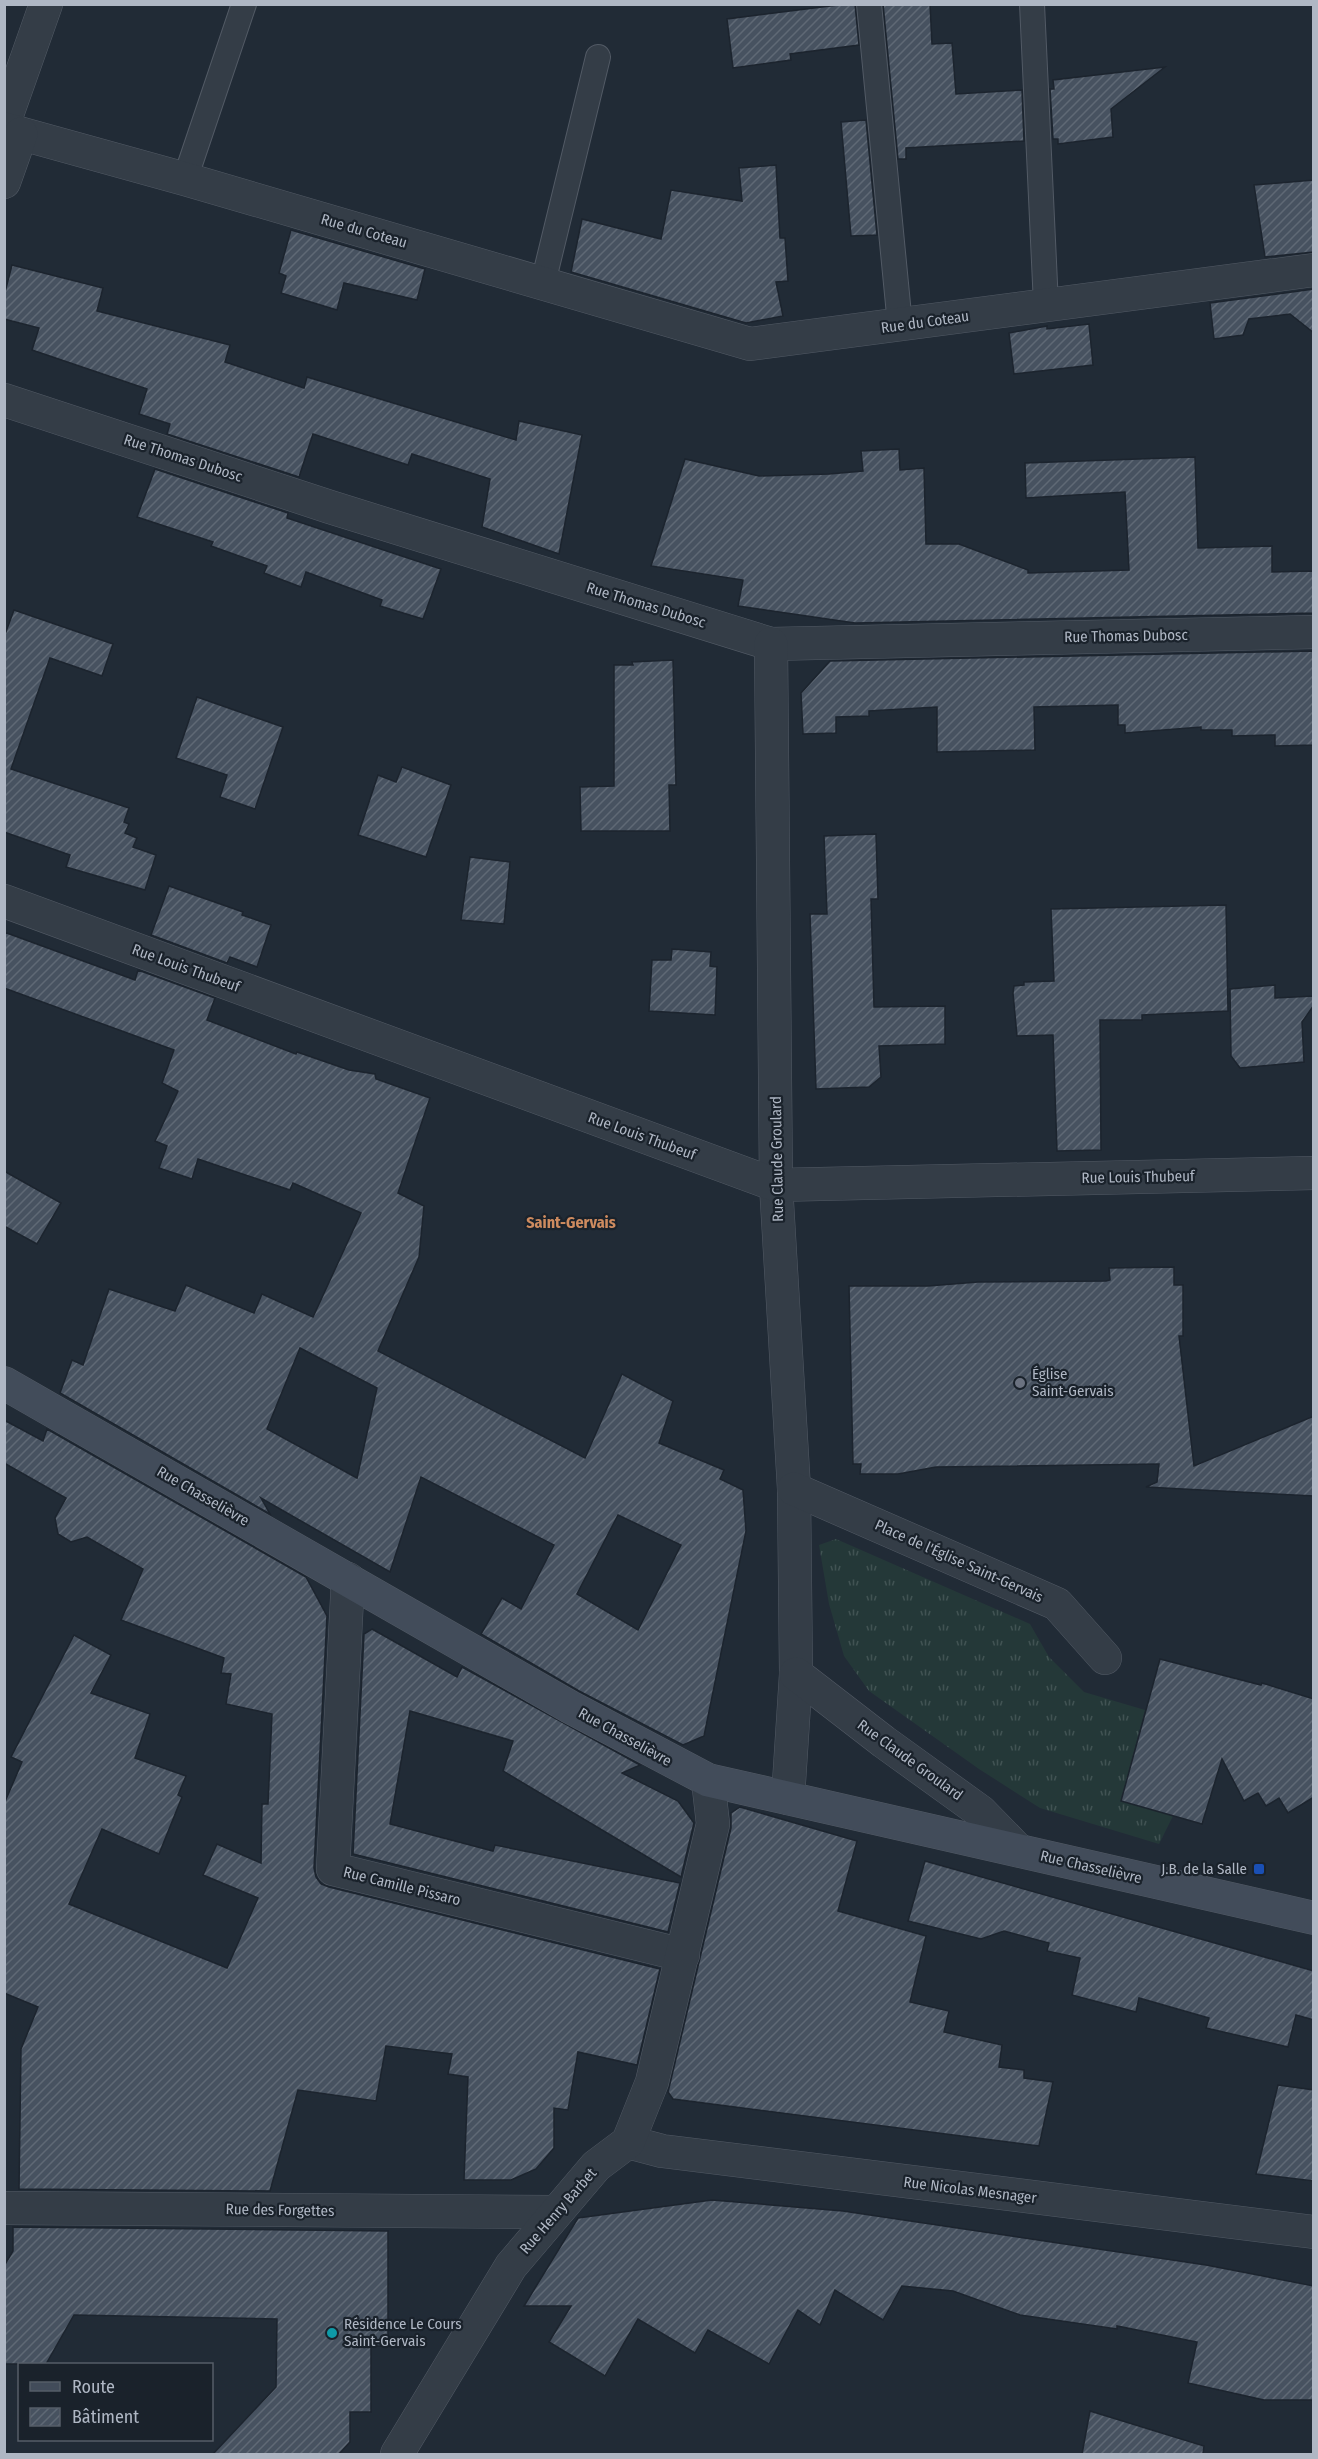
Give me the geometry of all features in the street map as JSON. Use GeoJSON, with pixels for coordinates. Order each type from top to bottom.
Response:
{"type":"FeatureCollection","features":[{"type":"Feature","properties":{"kind":"street"},"geometry":{"type":"LineString","coordinates":[[4,182],[10,129],[46,4]]}},
{"type":"Feature","properties":{"kind":"street","name":"Rue du Coteau"},"geometry":{"type":"LineString","coordinates":[[10,129],[750,344],[1314,270]]}},
{"type":"Feature","properties":{"kind":"street","name":"Rue Thomas Dubosc"},"geometry":{"type":"LineString","coordinates":[[4,400],[330,507],[771,644],[1314,632]]}},
{"type":"Feature","properties":{"kind":"street","name":"Rue Claude Groulard"},"geometry":{"type":"LineString","coordinates":[[771,644],[776,1185],[794,1489],[796,1674],[788,1798]]}},
{"type":"Feature","properties":{"kind":"street","name":"Rue Louis Thubeuf"},"geometry":{"type":"LineString","coordinates":[[4,901],[776,1185],[1314,1173]]}},
{"type":"Feature","properties":{"kind":"street","name":"Rue Chasselièvre"},"geometry":{"type":"LineString","coordinates":[[4,1383],[570,1707],[708,1780],[1314,1918]]}},
{"type":"Feature","properties":{"kind":"street","name":"Place de l'Église Saint-Gervais"},"geometry":{"type":"LineString","coordinates":[[794,1489],[1057,1604],[1105,1658]]}},
{"type":"Feature","properties":{"kind":"street","name":"Rue Camille Pissaro"},"geometry":{"type":"LineString","coordinates":[[348,1579],[333,1869],[683,1955]]}},
{"type":"Feature","properties":{"kind":"street","name":"Rue Claude Groulard"},"geometry":{"type":"LineString","coordinates":[[796,1674],[876,1736],[981,1812],[1018,1850]]}},
{"type":"Feature","properties":{"kind":"street"},"geometry":{"type":"LineString","coordinates":[[628,2142],[652,2082],[713,1824],[708,1780]]}},
{"type":"Feature","properties":{"kind":"street","name":"Rue Henry Barbet"},"geometry":{"type":"LineString","coordinates":[[397,2454],[511,2266],[596,2166],[628,2142]]}},
{"type":"Feature","properties":{"kind":"street","name":"Rue Nicolas Mesnager"},"geometry":{"type":"LineString","coordinates":[[628,2142],[662,2151],[1314,2232]]}},
{"type":"Feature","properties":{"kind":"street","name":"Rue des Forgettes"},"geometry":{"type":"LineString","coordinates":[[4,2208],[555,2212]]}},
{"type":"Feature","properties":{"kind":"lane"},"geometry":{"type":"LineString","coordinates":[[185,178],[244,4]]}},
{"type":"Feature","properties":{"kind":"lane"},"geometry":{"type":"LineString","coordinates":[[869,4],[900,325]]}},
{"type":"Feature","properties":{"kind":"lane"},"geometry":{"type":"LineString","coordinates":[[1032,4],[1046,305]]}},
{"type":"Feature","properties":{"kind":"lane"},"geometry":{"type":"LineString","coordinates":[[543,283],[598,57]]}},
{"type":"Feature","properties":{"kind":"green space"},"geometry":{"type":"Polygon","coordinates":[[[836,1539],[1030,1624],[1049,1657],[1084,1692],[1145,1710],[1121,1800],[1173,1816],[1159,1844],[1040,1808],[979,1769],[869,1691],[844,1656],[829,1604],[819,1545],[836,1539]]]}},
{"type":"Feature","properties":{"kind":"building"},"geometry":{"type":"Polygon","coordinates":[[[855,4],[859,45],[790,54],[791,60],[733,68],[727,19],[855,4]]]}},
{"type":"Feature","properties":{"kind":"building"},"geometry":{"type":"Polygon","coordinates":[[[883,4],[930,4],[932,44],[952,43],[956,94],[1022,90],[1024,141],[906,148],[906,159],[898,159],[883,4]]]}},
{"type":"Feature","properties":{"kind":"building"},"geometry":{"type":"Polygon","coordinates":[[[1165,67],[1111,109],[1113,137],[1058,144],[1058,139],[1053,139],[1050,89],[1054,89],[1053,80],[1165,67]]]}},
{"type":"Feature","properties":{"kind":"building"},"geometry":{"type":"Polygon","coordinates":[[[866,120],[877,235],[851,236],[841,122],[866,120]]]}},
{"type":"Feature","properties":{"kind":"building"},"geometry":{"type":"Polygon","coordinates":[[[776,165],[780,238],[785,238],[788,281],[776,282],[783,316],[746,323],[571,272],[582,219],[661,239],[671,190],[742,201],[739,168],[776,165]]]}},
{"type":"Feature","properties":{"kind":"building"},"geometry":{"type":"Polygon","coordinates":[[[1314,180],[1314,252],[1265,257],[1254,185],[1314,180]]]}},
{"type":"Feature","properties":{"kind":"building"},"geometry":{"type":"Polygon","coordinates":[[[291,230],[425,269],[417,300],[344,283],[337,310],[281,293],[286,276],[279,273],[291,230]]]}},
{"type":"Feature","properties":{"kind":"building"},"geometry":{"type":"Polygon","coordinates":[[[12,265],[103,288],[97,311],[230,345],[225,362],[304,388],[307,377],[516,440],[519,421],[582,435],[559,554],[482,527],[490,479],[412,454],[408,465],[313,434],[299,477],[167,434],[170,424],[139,414],[147,389],[32,350],[39,328],[4,319],[4,296],[12,265]]]}},
{"type":"Feature","properties":{"kind":"building"},"geometry":{"type":"Polygon","coordinates":[[[1314,289],[1314,333],[1290,314],[1249,319],[1243,335],[1214,339],[1210,303],[1314,289]]]}},
{"type":"Feature","properties":{"kind":"building"},"geometry":{"type":"Polygon","coordinates":[[[1089,324],[1093,365],[1014,374],[1009,333],[1047,326],[1047,329],[1089,324]]]}},
{"type":"Feature","properties":{"kind":"building"},"geometry":{"type":"Polygon","coordinates":[[[899,449],[900,470],[924,468],[926,544],[959,544],[1028,570],[1028,573],[1129,570],[1125,492],[1026,498],[1025,463],[1195,457],[1198,548],[1272,546],[1272,572],[1314,571],[1314,613],[855,623],[738,606],[743,580],[651,566],[685,459],[759,476],[829,474],[863,471],[861,451],[899,449]]]}},
{"type":"Feature","properties":{"kind":"building"},"geometry":{"type":"Polygon","coordinates":[[[155,469],[288,513],[287,518],[441,569],[423,619],[380,606],[382,600],[306,572],[301,587],[264,573],[267,566],[211,546],[213,542],[137,517],[155,469]]]}},
{"type":"Feature","properties":{"kind":"building"},"geometry":{"type":"Polygon","coordinates":[[[14,610],[113,644],[102,676],[50,658],[11,769],[129,808],[124,822],[129,824],[125,833],[137,838],[133,847],[156,855],[145,890],[66,867],[70,855],[4,832],[4,637],[14,610]]]}},
{"type":"Feature","properties":{"kind":"building"},"geometry":{"type":"Polygon","coordinates":[[[1314,651],[1314,745],[1275,746],[1275,735],[1232,736],[1232,730],[1201,730],[1201,727],[1125,733],[1125,725],[1118,725],[1118,705],[1034,707],[1035,750],[937,752],[937,707],[869,711],[869,716],[836,717],[836,733],[803,734],[801,693],[830,661],[1314,651]]]}},
{"type":"Feature","properties":{"kind":"building"},"geometry":{"type":"Polygon","coordinates":[[[673,660],[676,785],[669,785],[670,831],[581,831],[580,787],[614,786],[614,665],[673,660]]]}},
{"type":"Feature","properties":{"kind":"building"},"geometry":{"type":"Polygon","coordinates":[[[197,697],[283,727],[255,809],[220,797],[227,775],[176,758],[197,697]]]}},
{"type":"Feature","properties":{"kind":"building"},"geometry":{"type":"Polygon","coordinates":[[[402,767],[451,785],[426,857],[358,835],[378,775],[396,782],[402,767]]]}},
{"type":"Feature","properties":{"kind":"building"},"geometry":{"type":"Polygon","coordinates":[[[876,834],[878,899],[871,899],[874,1007],[945,1006],[945,1044],[879,1046],[881,1077],[869,1087],[816,1089],[810,914],[827,914],[824,836],[876,834]]]}},
{"type":"Feature","properties":{"kind":"building"},"geometry":{"type":"Polygon","coordinates":[[[470,857],[510,862],[504,924],[461,920],[470,857]]]}},
{"type":"Feature","properties":{"kind":"building"},"geometry":{"type":"Polygon","coordinates":[[[169,886],[243,912],[242,915],[271,925],[257,967],[230,957],[227,963],[151,935],[169,886]]]}},
{"type":"Feature","properties":{"kind":"building"},"geometry":{"type":"Polygon","coordinates":[[[1226,905],[1228,1011],[1142,1015],[1142,1020],[1100,1020],[1101,1150],[1057,1151],[1053,1035],[1017,1036],[1013,993],[1014,986],[1024,985],[1024,982],[1054,981],[1051,909],[1226,905]]]}},
{"type":"Feature","properties":{"kind":"building"},"geometry":{"type":"Polygon","coordinates":[[[4,932],[135,980],[138,970],[215,998],[207,1020],[296,1054],[297,1052],[349,1070],[375,1074],[376,1079],[430,1098],[398,1193],[424,1206],[419,1257],[378,1351],[585,1458],[622,1374],[673,1401],[659,1443],[724,1470],[720,1479],[743,1490],[746,1531],[704,1736],[683,1745],[579,1691],[481,1634],[502,1598],[521,1609],[554,1545],[421,1477],[390,1572],[261,1498],[270,1514],[60,1393],[72,1360],[83,1365],[109,1289],[175,1311],[186,1285],[254,1313],[262,1294],[313,1317],[361,1213],[293,1183],[290,1190],[198,1159],[192,1179],[159,1168],[167,1146],[155,1141],[178,1091],[162,1083],[174,1050],[4,988],[4,932]],[[300,1348],[267,1429],[357,1478],[377,1388],[300,1348]],[[618,1515],[577,1594],[638,1630],[681,1545],[618,1515]]]}},
{"type":"Feature","properties":{"kind":"building"},"geometry":{"type":"Polygon","coordinates":[[[672,949],[711,952],[710,966],[717,967],[715,1015],[649,1011],[652,960],[671,960],[672,949]]]}},
{"type":"Feature","properties":{"kind":"building"},"geometry":{"type":"Polygon","coordinates":[[[1275,985],[1275,998],[1314,996],[1314,1005],[1302,1022],[1304,1062],[1240,1068],[1231,1056],[1230,989],[1275,985]]]}},
{"type":"Feature","properties":{"kind":"building"},"geometry":{"type":"Polygon","coordinates":[[[4,1171],[61,1203],[37,1244],[4,1226],[4,1171]]]}},
{"type":"Feature","properties":{"kind":"building","name":"Église Saint-Gervais"},"geometry":{"type":"Polygon","coordinates":[[[1174,1267],[1174,1285],[1183,1285],[1183,1336],[1179,1336],[1194,1466],[1314,1416],[1314,1496],[1146,1487],[1157,1482],[1159,1464],[936,1467],[898,1474],[860,1474],[861,1464],[853,1464],[849,1286],[1106,1281],[1110,1280],[1109,1268],[1174,1267]]]}},
{"type":"Feature","properties":{"kind":"building"},"geometry":{"type":"Polygon","coordinates":[[[4,1420],[43,1441],[47,1429],[306,1577],[327,1616],[314,1868],[321,1884],[660,1969],[637,2065],[578,2052],[568,2110],[554,2108],[554,2148],[536,2169],[511,2180],[464,2180],[468,2077],[448,2074],[452,2054],[386,2046],[376,2101],[298,2090],[270,2191],[19,2189],[21,2049],[38,2007],[4,1993],[4,1804],[22,1762],[11,1757],[74,1635],[111,1655],[91,1693],[150,1714],[135,1758],[186,1776],[178,1795],[182,1797],[159,1854],[102,1829],[69,1904],[227,1968],[258,1898],[203,1875],[217,1844],[261,1863],[262,1804],[268,1804],[272,1714],[226,1704],[231,1674],[221,1673],[224,1658],[121,1620],[143,1569],[87,1537],[71,1542],[58,1534],[55,1518],[66,1498],[4,1463],[4,1420]]]}},
{"type":"Feature","properties":{"kind":"building"},"geometry":{"type":"Polygon","coordinates":[[[372,1629],[457,1677],[462,1667],[640,1765],[622,1773],[678,1801],[694,1823],[681,1877],[503,1771],[513,1741],[410,1711],[390,1824],[493,1851],[495,1845],[680,1883],[668,1932],[353,1854],[364,1634],[372,1629]]]}},
{"type":"Feature","properties":{"kind":"building"},"geometry":{"type":"Polygon","coordinates":[[[1160,1659],[1261,1685],[1262,1683],[1314,1699],[1314,1797],[1288,1813],[1279,1798],[1266,1806],[1258,1793],[1244,1801],[1222,1759],[1202,1824],[1121,1801],[1160,1659]]]}},
{"type":"Feature","properties":{"kind":"building"},"geometry":{"type":"Polygon","coordinates":[[[740,1807],[857,1841],[838,1911],[926,1936],[910,2002],[949,2011],[944,2032],[1002,2045],[999,2067],[1024,2070],[1024,2078],[1053,2082],[1039,2146],[673,2099],[668,2092],[731,1828],[731,1813],[740,1807]]]}},
{"type":"Feature","properties":{"kind":"building"},"geometry":{"type":"Polygon","coordinates":[[[925,1861],[1314,1971],[1314,2020],[1296,2015],[1288,2047],[1206,2028],[1209,2018],[1139,1998],[1136,2012],[1072,1995],[1080,1958],[1047,1951],[1049,1943],[1004,1931],[981,1939],[908,1921],[925,1861]]]}},
{"type":"Feature","properties":{"kind":"building"},"geometry":{"type":"Polygon","coordinates":[[[1278,2085],[1314,2090],[1314,2181],[1256,2174],[1278,2085]]]}},
{"type":"Feature","properties":{"kind":"building"},"geometry":{"type":"Polygon","coordinates":[[[712,2200],[843,2211],[1206,2265],[1314,2286],[1314,2400],[1264,2400],[1188,2383],[1197,2342],[1117,2326],[1117,2329],[1020,2315],[953,2291],[902,2286],[883,2320],[835,2290],[820,2325],[798,2310],[769,2364],[708,2330],[695,2353],[638,2319],[605,2376],[549,2342],[571,2306],[524,2306],[578,2218],[712,2200]]]}},
{"type":"Feature","properties":{"kind":"building","name":"Résidence Le Cours Saint-Gervais"},"geometry":{"type":"Polygon","coordinates":[[[13,2227],[388,2231],[388,2346],[371,2346],[371,2412],[350,2412],[350,2442],[339,2454],[213,2454],[276,2387],[277,2319],[74,2315],[47,2363],[4,2364],[4,2266],[13,2251],[13,2227]]]}},
{"type":"Feature","properties":{"kind":"building"},"geometry":{"type":"Polygon","coordinates":[[[1090,2411],[1204,2446],[1203,2454],[1082,2454],[1090,2411]]]}},
{"type":"Feature","properties":{"kind":"place","name":"Église Saint-Gervais"},"geometry":{"type":"Point","coordinates":[1020,1383]}},
{"type":"Feature","properties":{"kind":"place","name":"J.B. de la Salle"},"geometry":{"type":"Point","coordinates":[1259,1869]}},
{"type":"Feature","properties":{"kind":"place","name":"Résidence Le Cours Saint-Gervais"},"geometry":{"type":"Point","coordinates":[332,2333]}},
{"type":"Feature","properties":{"kind":"district","name":"Saint-Gervais"},"geometry":{"type":"Point","coordinates":[571,1222]}}]}
